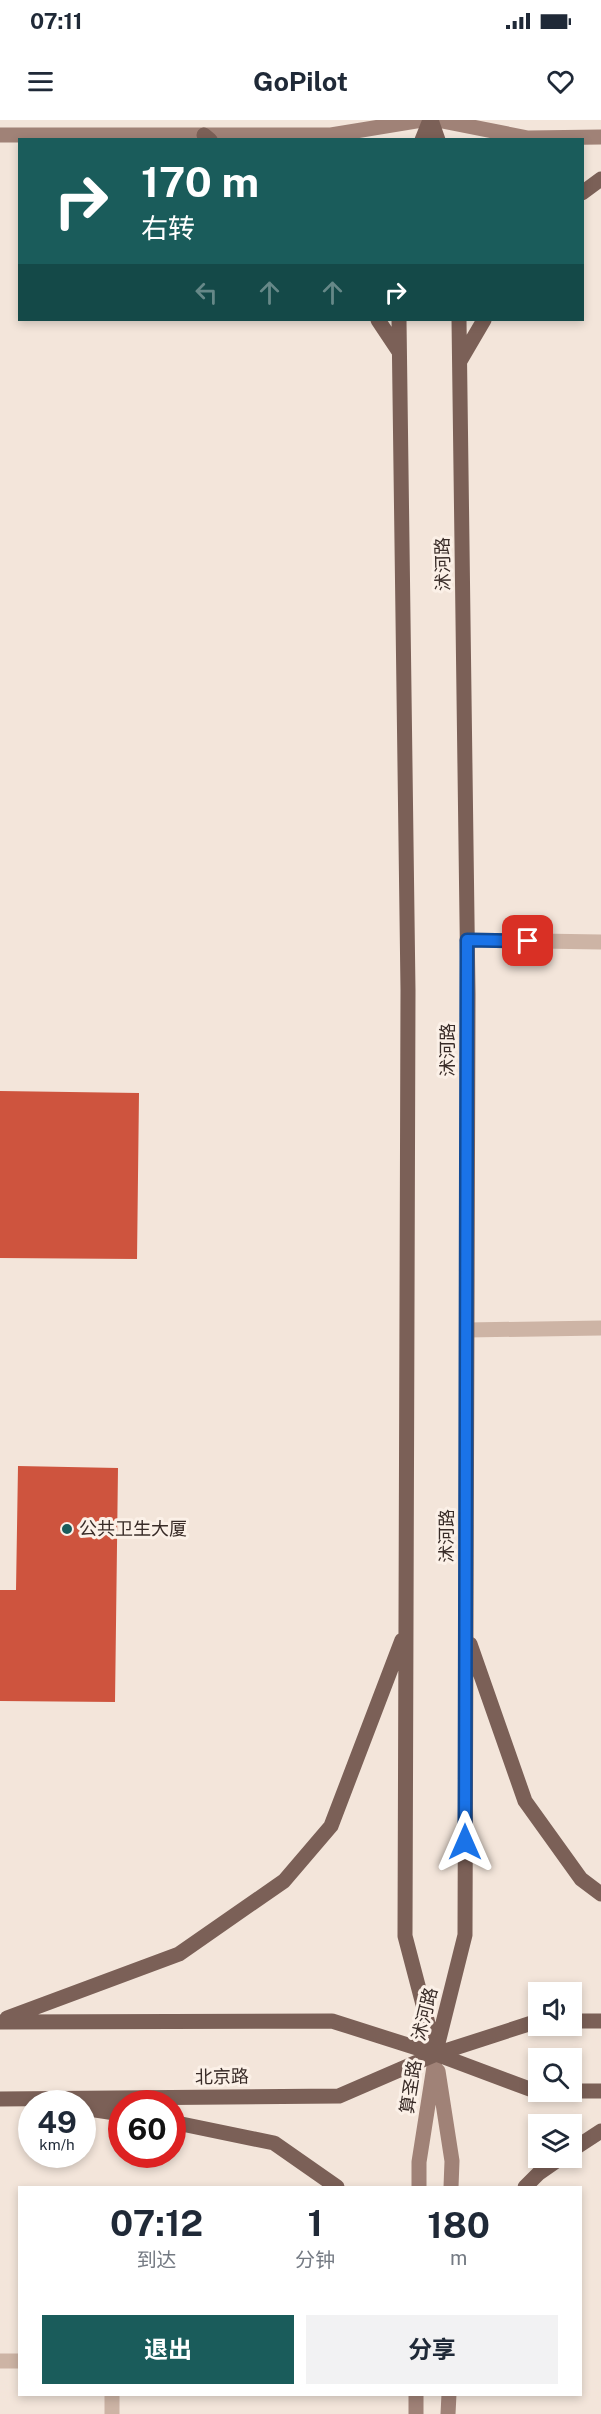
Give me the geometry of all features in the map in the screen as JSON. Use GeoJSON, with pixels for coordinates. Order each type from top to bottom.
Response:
{"type":"FeatureCollection","features":[{"type":"Feature","properties":{"kind":"main road"},"geometry":{"type":"LineString","coordinates":[[423,138],[430,120]]}},
{"type":"Feature","properties":{"kind":"main road"},"geometry":{"type":"LineString","coordinates":[[430,120],[437,138]]}},
{"type":"Feature","properties":{"kind":"main road"},"geometry":{"type":"LineString","coordinates":[[584,192],[601,179]]}},
{"type":"Feature","properties":{"kind":"main road"},"geometry":{"type":"LineString","coordinates":[[379,321],[399,351]]}},
{"type":"Feature","properties":{"kind":"main road","name":"沭河路"},"geometry":{"type":"LineString","coordinates":[[399,321],[408,990],[405,1936],[436,2054]]}},
{"type":"Feature","properties":{"kind":"main road","name":"沭河路"},"geometry":{"type":"LineString","coordinates":[[436,2054],[465,1935],[467,940],[459,321]]}},
{"type":"Feature","properties":{"kind":"main road"},"geometry":{"type":"LineString","coordinates":[[460,361],[483,321]]}},
{"type":"Feature","properties":{"kind":"main road"},"geometry":{"type":"LineString","coordinates":[[0,2021],[179,1954],[284,1881],[331,1826],[406,1632]]}},
{"type":"Feature","properties":{"kind":"main road"},"geometry":{"type":"LineString","coordinates":[[466,1632],[525,1801],[581,1879],[601,1894]]}},
{"type":"Feature","properties":{"kind":"main road"},"geometry":{"type":"LineString","coordinates":[[0,2021],[332,2021],[436,2054],[535,2091],[601,2091]]}},
{"type":"Feature","properties":{"kind":"main road"},"geometry":{"type":"LineString","coordinates":[[582,2021],[601,2021]]}},
{"type":"Feature","properties":{"kind":"main road","name":"北京路"},"geometry":{"type":"LineString","coordinates":[[96,2098],[339,2096],[436,2054],[528,2024]]}},
{"type":"Feature","properties":{"kind":"main road","name":"北京路"},"geometry":{"type":"LineString","coordinates":[[0,2099],[18,2099]]}},
{"type":"Feature","properties":{"kind":"main road"},"geometry":{"type":"LineString","coordinates":[[186,2125],[274,2143],[337,2186]]}},
{"type":"Feature","properties":{"kind":"main road"},"geometry":{"type":"LineString","coordinates":[[582,2143],[601,2131]]}},
{"type":"Feature","properties":{"kind":"main road"},"geometry":{"type":"LineString","coordinates":[[526,2186],[544,2168]]}},
{"type":"Feature","properties":{"kind":"street"},"geometry":{"type":"LineString","coordinates":[[0,135],[207,137],[331,135],[422,120]]}},
{"type":"Feature","properties":{"kind":"street"},"geometry":{"type":"LineString","coordinates":[[437,120],[528,138],[601,137]]}},
{"type":"Feature","properties":{"kind":"street"},"geometry":{"type":"LineString","coordinates":[[467,940],[601,942]]}},
{"type":"Feature","properties":{"kind":"street"},"geometry":{"type":"LineString","coordinates":[[467,1330],[601,1328]]}},
{"type":"Feature","properties":{"kind":"street","name":"算圣路"},"geometry":{"type":"LineString","coordinates":[[419,2186],[420,2162],[436,2054]]}},
{"type":"Feature","properties":{"kind":"street","name":"算圣路"},"geometry":{"type":"LineString","coordinates":[[436,2054],[452,2161],[451,2186]]}},
{"type":"Feature","properties":{"kind":"street"},"geometry":{"type":"LineString","coordinates":[[0,2361],[18,2361]]}},
{"type":"Feature","properties":{"kind":"street"},"geometry":{"type":"LineString","coordinates":[[112,2396],[112,2414]]}},
{"type":"Feature","properties":{"kind":"street"},"geometry":{"type":"LineString","coordinates":[[416,2414],[417,2396]]}},
{"type":"Feature","properties":{"kind":"street"},"geometry":{"type":"LineString","coordinates":[[448,2396],[448,2414]]}},
{"type":"Feature","properties":{"kind":"building"},"geometry":{"type":"Polygon","coordinates":[[[0,1091],[139,1093],[137,1259],[0,1258],[0,1091]]]}},
{"type":"Feature","properties":{"kind":"building","name":"公共卫生大厦"},"geometry":{"type":"Polygon","coordinates":[[[18,1466],[118,1468],[115,1702],[0,1701],[0,1590],[16,1590],[18,1466]]]}},
{"type":"Feature","properties":{"kind":"place","name":"公共卫生大厦"},"geometry":{"type":"Point","coordinates":[67,1529]}},
{"type":"Feature","properties":{"kind":"route"},"geometry":{"type":"LineString","coordinates":[[465,1842],[467,940],[528,941]]}}]}
